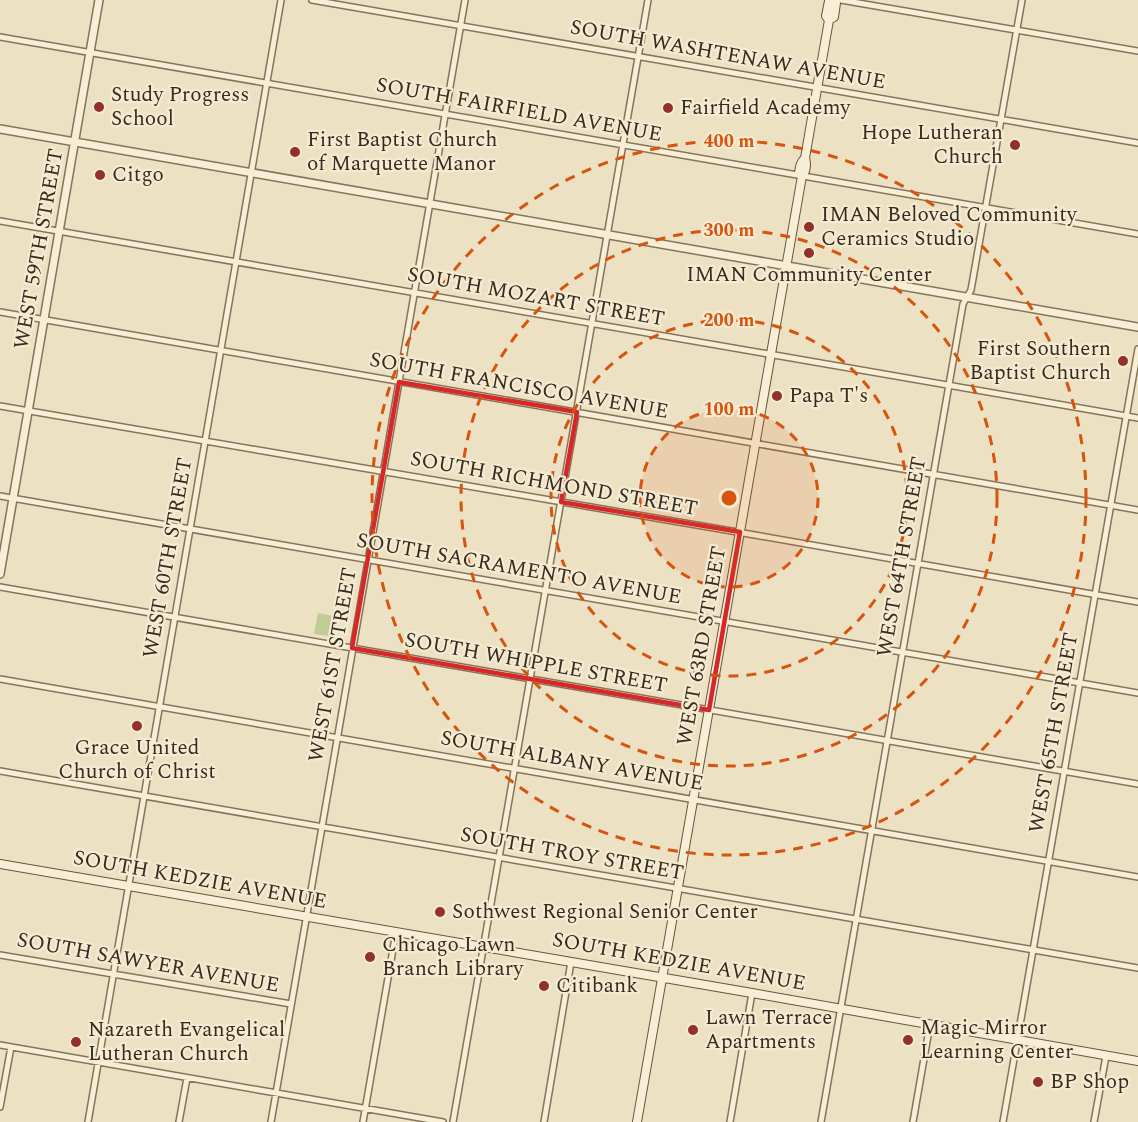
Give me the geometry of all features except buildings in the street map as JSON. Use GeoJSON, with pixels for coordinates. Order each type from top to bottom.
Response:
{"type":"FeatureCollection","features":[{"type":"Feature","properties":{"kind":"main road","name":"WEST 63RD STREET"},"geometry":{"type":"LineString","coordinates":[[637,1122],[802,176],[799,173],[801,162],[805,158],[829,20],[826,16],[829,1],[832,0]]}},
{"type":"Feature","properties":{"kind":"main road","name":"SOUTH KEDZIE AVENUE"},"geometry":{"type":"LineString","coordinates":[[0,864],[1138,1061]]}},
{"type":"Feature","properties":{"kind":"street","name":"WEST 59TH STREET"},"geometry":{"type":"LineString","coordinates":[[0,574],[99,0]]}},
{"type":"Feature","properties":{"kind":"street","name":"WEST 60TH STREET"},"geometry":{"type":"LineString","coordinates":[[88,1122],[281,0]]}},
{"type":"Feature","properties":{"kind":"street","name":"SOUTH WASHTENAW AVENUE"},"geometry":{"type":"LineString","coordinates":[[312,0],[1138,143]]}},
{"type":"Feature","properties":{"kind":"street","name":"WEST 61ST STREET"},"geometry":{"type":"LineString","coordinates":[[271,1122],[465,0]]}},
{"type":"Feature","properties":{"kind":"street"},"geometry":{"type":"LineString","coordinates":[[453,1122],[648,0]]}},
{"type":"Feature","properties":{"kind":"street"},"geometry":{"type":"LineString","coordinates":[[841,0],[1138,51]]}},
{"type":"Feature","properties":{"kind":"street","name":"WEST 64TH STREET"},"geometry":{"type":"LineString","coordinates":[[821,1122],[963,304],[971,290],[1022,0]]}},
{"type":"Feature","properties":{"kind":"street","name":"SOUTH FAIRFIELD AVENUE"},"geometry":{"type":"LineString","coordinates":[[0,37],[1138,234]]}},
{"type":"Feature","properties":{"kind":"street"},"geometry":{"type":"LineString","coordinates":[[0,129],[1138,327]]}},
{"type":"Feature","properties":{"kind":"street","name":"SOUTH MOZART STREET"},"geometry":{"type":"LineString","coordinates":[[0,221],[1138,418]]}},
{"type":"Feature","properties":{"kind":"street","name":"SOUTH FRANCISCO AVENUE"},"geometry":{"type":"LineString","coordinates":[[0,312],[1138,510]]}},
{"type":"Feature","properties":{"kind":"street","name":"WEST 65TH STREET"},"geometry":{"type":"LineString","coordinates":[[1003,1122],[1138,349]]}},
{"type":"Feature","properties":{"kind":"street","name":"SOUTH RICHMOND STREET"},"geometry":{"type":"LineString","coordinates":[[0,405],[1138,603]]}},
{"type":"Feature","properties":{"kind":"street","name":"SOUTH SACRAMENTO AVENUE"},"geometry":{"type":"LineString","coordinates":[[0,496],[1138,693]]}},
{"type":"Feature","properties":{"kind":"street","name":"SOUTH WHIPPLE STREET"},"geometry":{"type":"LineString","coordinates":[[0,587],[1138,784]]}},
{"type":"Feature","properties":{"kind":"street","name":"SOUTH ALBANY AVENUE"},"geometry":{"type":"LineString","coordinates":[[0,679],[1138,877]]}},
{"type":"Feature","properties":{"kind":"street","name":"SOUTH TROY STREET"},"geometry":{"type":"LineString","coordinates":[[0,771],[1138,968]]}},
{"type":"Feature","properties":{"kind":"street"},"geometry":{"type":"LineString","coordinates":[[363,1122],[396,932]]}},
{"type":"Feature","properties":{"kind":"street","name":"SOUTH SAWYER AVENUE"},"geometry":{"type":"LineString","coordinates":[[0,954],[291,1004]]}},
{"type":"Feature","properties":{"kind":"street"},"geometry":{"type":"LineString","coordinates":[[544,1122],[571,962]]}},
{"type":"Feature","properties":{"kind":"street"},"geometry":{"type":"LineString","coordinates":[[730,1122],[752,993]]}},
{"type":"Feature","properties":{"kind":"street"},"geometry":{"type":"LineString","coordinates":[[914,1122],[930,1024]]}},
{"type":"Feature","properties":{"kind":"street"},"geometry":{"type":"LineString","coordinates":[[0,1046],[443,1122]]}},
{"type":"Feature","properties":{"kind":"street"},"geometry":{"type":"LineString","coordinates":[[0,1107],[10,1047]]}},
{"type":"Feature","properties":{"kind":"street"},"geometry":{"type":"LineString","coordinates":[[1094,1122],[1106,1056]]}},
{"type":"Feature","properties":{"kind":"street"},"geometry":{"type":"LineString","coordinates":[[179,1122],[187,1078]]}},
{"type":"Feature","properties":{"kind":"highlighted area"},"geometry":{"type":"Polygon","coordinates":[[[399,382],[577,412],[561,502],[740,532],[709,710],[352,648],[399,382]]]}},
{"type":"Feature","properties":{"kind":"green space"},"geometry":{"type":"Polygon","coordinates":[[[318,613],[333,616],[329,636],[314,634],[318,613]]]}},
{"type":"Feature","properties":{"kind":"place","name":"Study Progress School"},"geometry":{"type":"Point","coordinates":[99,107]}},
{"type":"Feature","properties":{"kind":"place","name":"Fairfield Academy"},"geometry":{"type":"Point","coordinates":[668,108]}},
{"type":"Feature","properties":{"kind":"place","name":"Hope Lutheran Church"},"geometry":{"type":"Point","coordinates":[1015,145]}},
{"type":"Feature","properties":{"kind":"place","name":"First Baptist Church of Marquette Manor"},"geometry":{"type":"Point","coordinates":[295,152]}},
{"type":"Feature","properties":{"kind":"place","name":"Citgo"},"geometry":{"type":"Point","coordinates":[100,175]}},
{"type":"Feature","properties":{"kind":"place","name":"IMAN Beloved Community Ceramics Studio"},"geometry":{"type":"Point","coordinates":[809,227]}},
{"type":"Feature","properties":{"kind":"place","name":"IMAN Community Center"},"geometry":{"type":"Point","coordinates":[809,253]}},
{"type":"Feature","properties":{"kind":"place","name":"First Southern Baptist Church"},"geometry":{"type":"Point","coordinates":[1123,361]}},
{"type":"Feature","properties":{"kind":"place","name":"Papa T's"},"geometry":{"type":"Point","coordinates":[777,396]}},
{"type":"Feature","properties":{"kind":"place","name":"Grace United Church of Christ"},"geometry":{"type":"Point","coordinates":[137,726]}},
{"type":"Feature","properties":{"kind":"place","name":"Sothwest Regional Senior Center"},"geometry":{"type":"Point","coordinates":[440,912]}},
{"type":"Feature","properties":{"kind":"place","name":"Chicago Lawn Branch Library"},"geometry":{"type":"Point","coordinates":[370,957]}},
{"type":"Feature","properties":{"kind":"place","name":"Citibank"},"geometry":{"type":"Point","coordinates":[544,986]}},
{"type":"Feature","properties":{"kind":"place","name":"Lawn Terrace Apartments"},"geometry":{"type":"Point","coordinates":[693,1030]}},
{"type":"Feature","properties":{"kind":"place","name":"Magic Mirror Learning Center"},"geometry":{"type":"Point","coordinates":[908,1040]}},
{"type":"Feature","properties":{"kind":"place","name":"Nazareth Evangelical Lutheran Church"},"geometry":{"type":"Point","coordinates":[76,1042]}},
{"type":"Feature","properties":{"kind":"place","name":"BP Shop"},"geometry":{"type":"Point","coordinates":[1038,1082]}}]}
